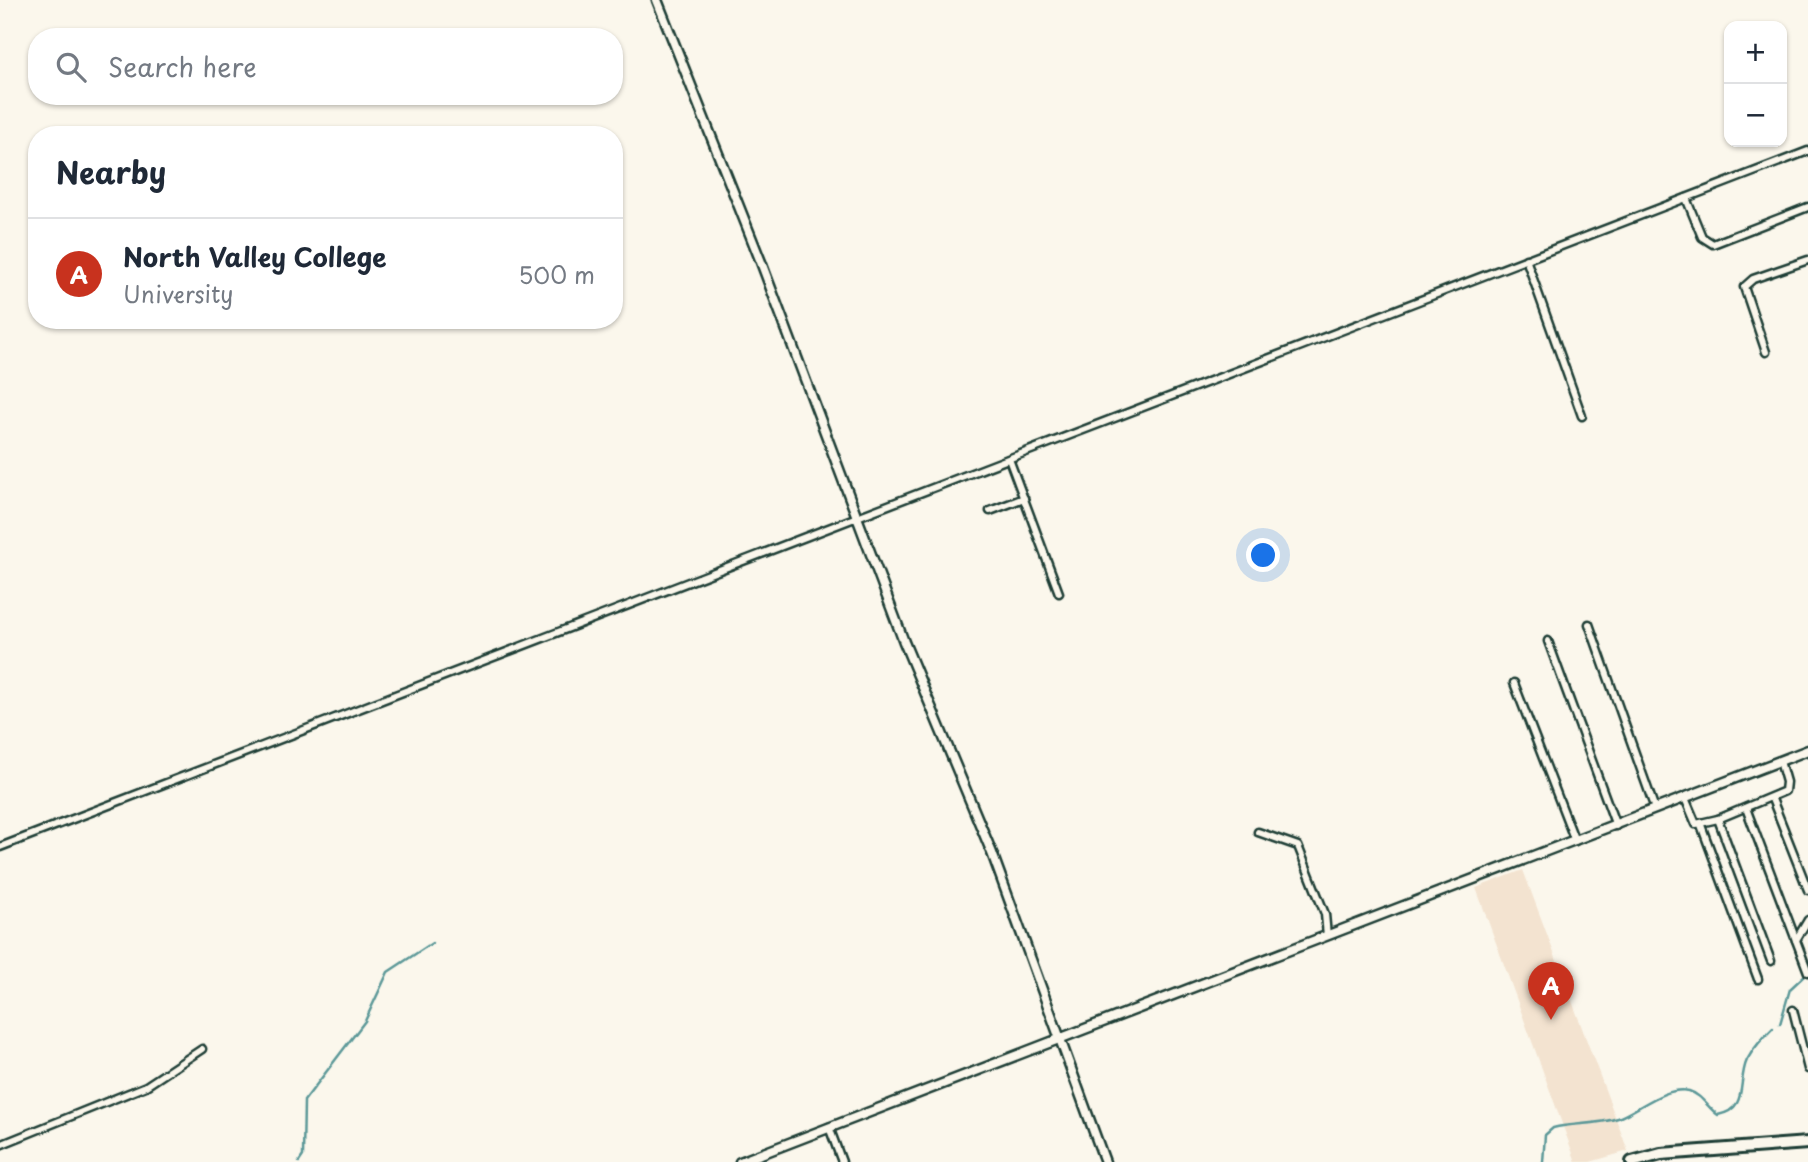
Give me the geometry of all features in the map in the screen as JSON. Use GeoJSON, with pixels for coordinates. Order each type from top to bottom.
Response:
{"type":"FeatureCollection","features":[{"type":"Feature","properties":{"kind":"highway"},"geometry":{"type":"LineString","coordinates":[[1632,1162],[1808,1143]]}},
{"type":"Feature","properties":{"kind":"street"},"geometry":{"type":"LineString","coordinates":[[657,0],[761,262],[856,518],[992,853],[1058,1040],[1105,1162]]}},
{"type":"Feature","properties":{"kind":"street"},"geometry":{"type":"LineString","coordinates":[[0,847],[356,707],[508,653],[1808,151]]}},
{"type":"Feature","properties":{"kind":"street"},"geometry":{"type":"LineString","coordinates":[[1686,198],[1702,237],[1713,244],[1808,207]]}},
{"type":"Feature","properties":{"kind":"street"},"geometry":{"type":"LineString","coordinates":[[1526,259],[1582,416]]}},
{"type":"Feature","properties":{"kind":"street"},"geometry":{"type":"LineString","coordinates":[[1766,352],[1744,287],[1753,279],[1808,260]]}},
{"type":"Feature","properties":{"kind":"street"},"geometry":{"type":"LineString","coordinates":[[1009,459],[1059,593]]}},
{"type":"Feature","properties":{"kind":"street"},"geometry":{"type":"LineString","coordinates":[[990,511],[1024,498]]}},
{"type":"Feature","properties":{"kind":"street"},"geometry":{"type":"LineString","coordinates":[[1589,624],[1656,809]]}},
{"type":"Feature","properties":{"kind":"street"},"geometry":{"type":"LineString","coordinates":[[1548,640],[1616,826]]}},
{"type":"Feature","properties":{"kind":"street"},"geometry":{"type":"LineString","coordinates":[[1514,683],[1574,841]]}},
{"type":"Feature","properties":{"kind":"street"},"geometry":{"type":"LineString","coordinates":[[740,1162],[1808,750]]}},
{"type":"Feature","properties":{"kind":"street"},"geometry":{"type":"LineString","coordinates":[[1685,797],[1695,823],[1701,825],[1772,799],[1786,787],[1780,761]]}},
{"type":"Feature","properties":{"kind":"street"},"geometry":{"type":"LineString","coordinates":[[1772,799],[1808,890]]}},
{"type":"Feature","properties":{"kind":"street"},"geometry":{"type":"LineString","coordinates":[[1745,808],[1808,972]]}},
{"type":"Feature","properties":{"kind":"street"},"geometry":{"type":"LineString","coordinates":[[1718,819],[1771,961]]}},
{"type":"Feature","properties":{"kind":"street"},"geometry":{"type":"LineString","coordinates":[[1701,825],[1758,979]]}},
{"type":"Feature","properties":{"kind":"street"},"geometry":{"type":"LineString","coordinates":[[1258,832],[1298,846],[1325,914],[1327,936]]}},
{"type":"Feature","properties":{"kind":"street"},"geometry":{"type":"LineString","coordinates":[[1796,940],[1808,920]]}},
{"type":"Feature","properties":{"kind":"street"},"geometry":{"type":"LineString","coordinates":[[1793,1010],[1808,1069]]}},
{"type":"Feature","properties":{"kind":"street"},"geometry":{"type":"LineString","coordinates":[[0,1145],[146,1086],[202,1049]]}},
{"type":"Feature","properties":{"kind":"street"},"geometry":{"type":"LineString","coordinates":[[829,1127],[842,1162]]}},
{"type":"Feature","properties":{"kind":"shaded area"},"geometry":{"type":"Polygon","coordinates":[[[1523,870],[1628,1151],[1590,1162],[1576,1162],[1476,888],[1523,870]]]}},
{"type":"Feature","properties":{"kind":"waterway"},"geometry":{"type":"LineString","coordinates":[[299,1162],[303,1156],[304,1101],[365,1021],[388,972],[432,943]]}},
{"type":"Feature","properties":{"kind":"waterway"},"geometry":{"type":"LineString","coordinates":[[1780,1024],[1790,989],[1805,975]]}},
{"type":"Feature","properties":{"kind":"waterway"},"geometry":{"type":"LineString","coordinates":[[1543,1162],[1545,1135],[1553,1128],[1618,1118],[1671,1092],[1689,1091],[1718,1115],[1728,1112],[1738,1101],[1747,1060],[1773,1028]]}},
{"type":"Feature","properties":{"kind":"place","name":"North Valley College"},"geometry":{"type":"Point","coordinates":[1551,1020]}}]}
